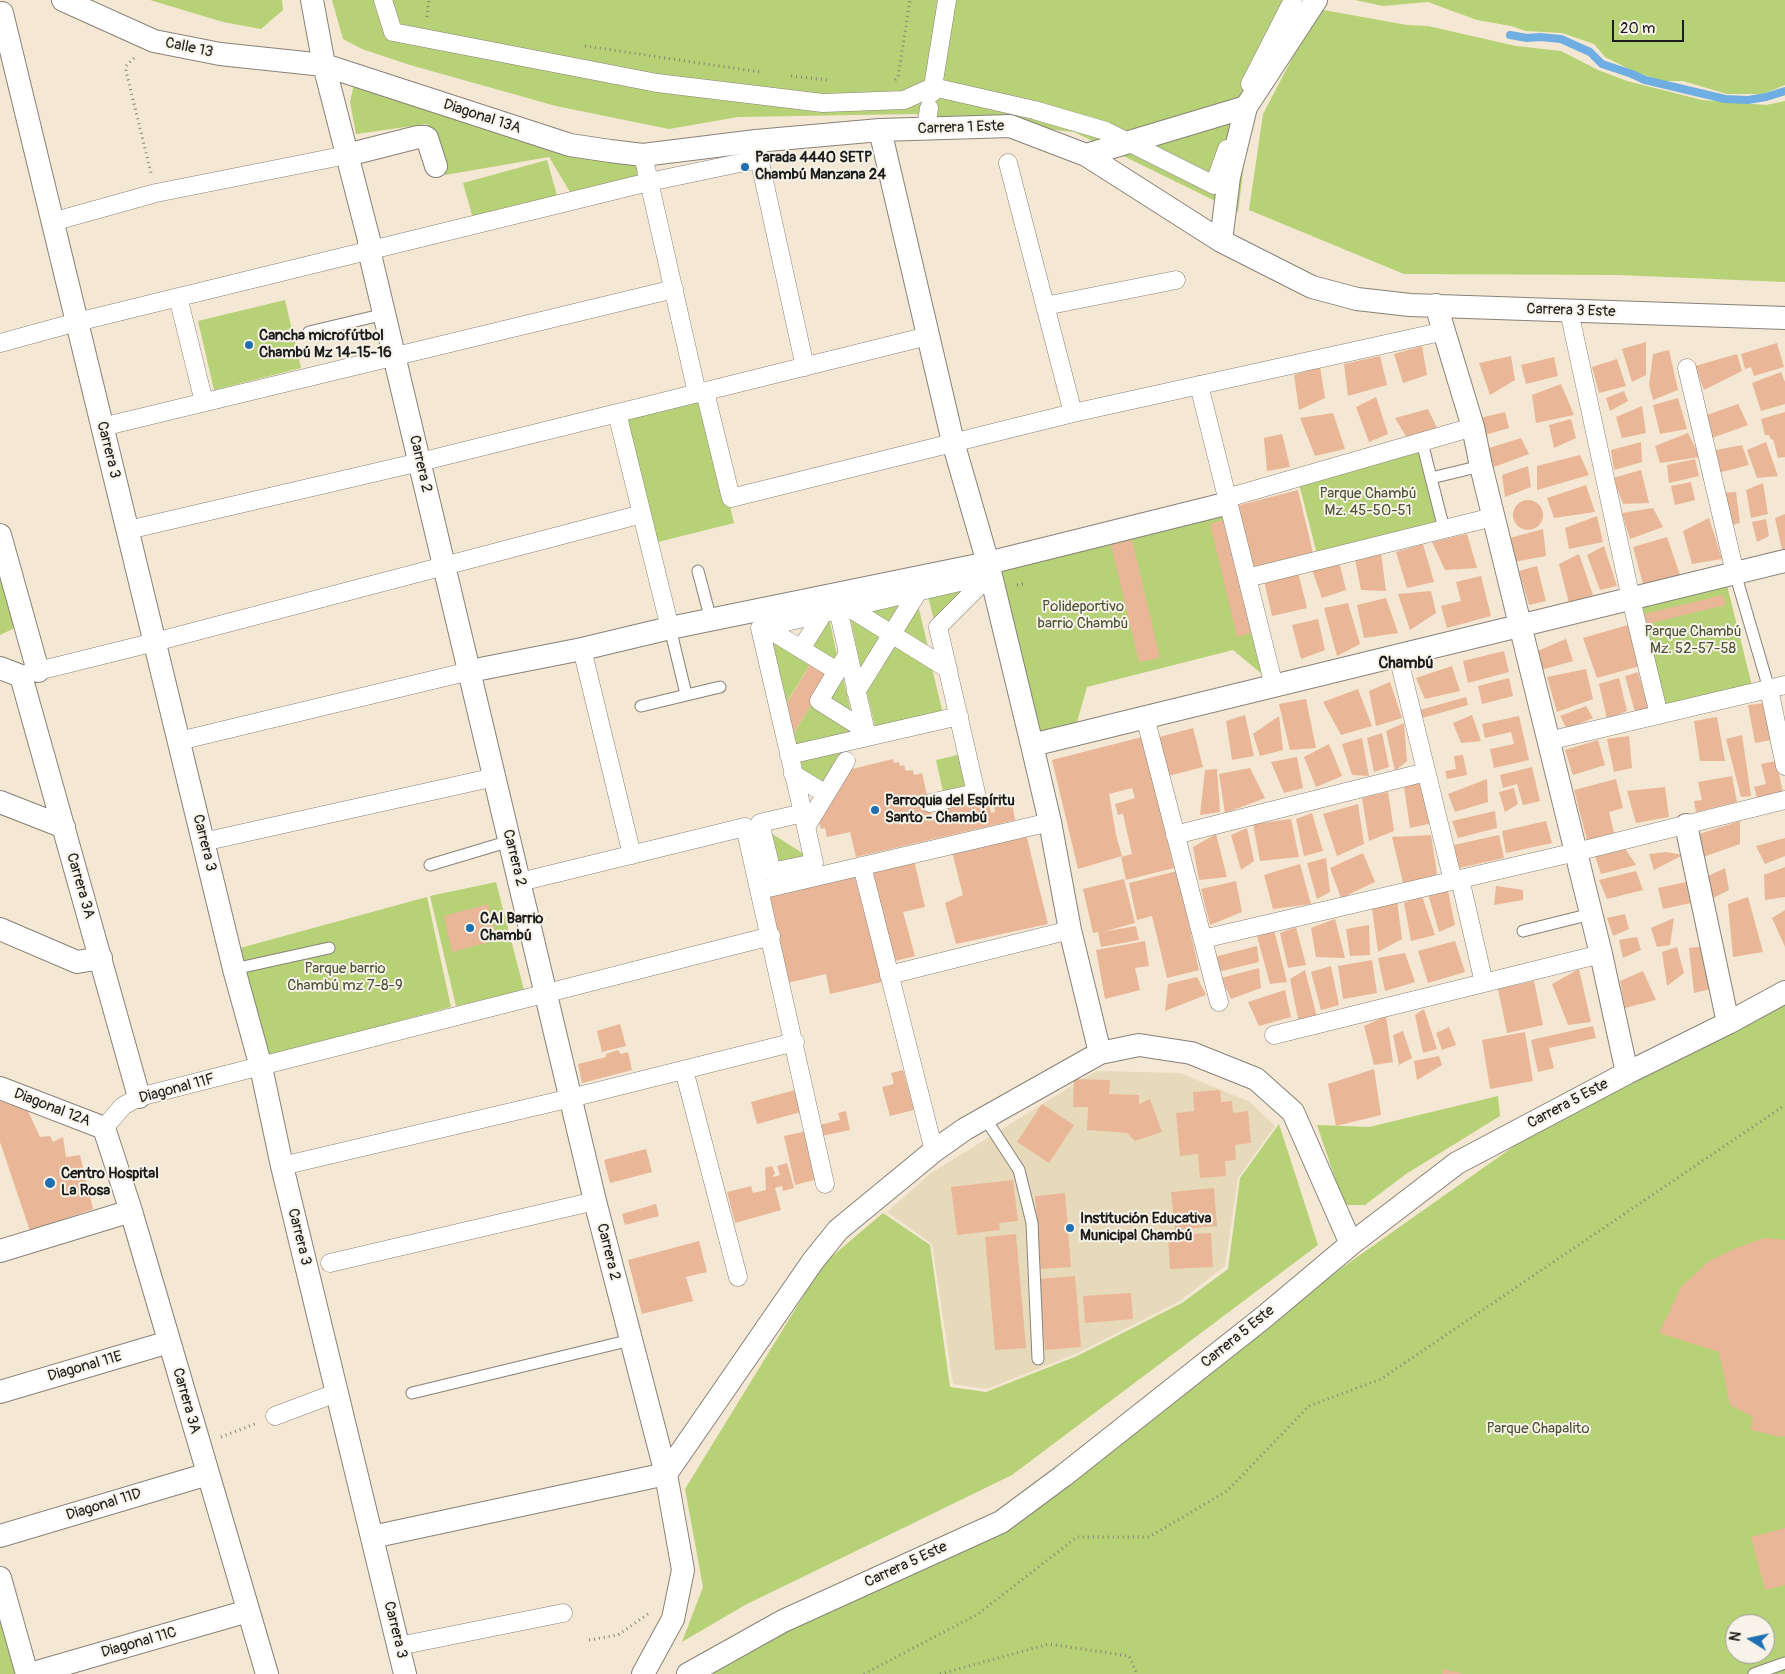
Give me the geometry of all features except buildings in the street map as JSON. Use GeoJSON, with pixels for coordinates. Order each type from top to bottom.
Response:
{"type":"FeatureCollection","features":[{"type":"Feature","properties":{"kind":"street","name":"Calle 13"},"geometry":{"type":"LineString","coordinates":[[63,0],[160,42],[220,54],[324,66]]}},
{"type":"Feature","properties":{"kind":"street","name":"Carrera 2"},"geometry":{"type":"LineString","coordinates":[[312,0],[324,66],[369,240],[369,250],[595,1200],[666,1474],[683,1570],[674,1619],[643,1674]]}},
{"type":"Feature","properties":{"kind":"street"},"geometry":{"type":"LineString","coordinates":[[382,0],[393,32],[657,84],[823,102],[904,100],[930,104],[1034,110],[1106,131],[1214,185],[1250,84],[1293,0]]}},
{"type":"Feature","properties":{"kind":"street"},"geometry":{"type":"LineString","coordinates":[[930,104],[947,0]]}},
{"type":"Feature","properties":{"kind":"street"},"geometry":{"type":"LineString","coordinates":[[1221,240],[1229,177],[1246,107],[1316,0]]}},
{"type":"Feature","properties":{"kind":"street","name":"Carrera 3"},"geometry":{"type":"LineString","coordinates":[[2,13],[234,969],[261,1067],[282,1166],[406,1674]]}},
{"type":"Feature","properties":{"kind":"street","name":"Diagonal 13A"},"geometry":{"type":"LineString","coordinates":[[324,66],[570,145],[643,155]]}},
{"type":"Feature","properties":{"kind":"street","name":"Carrera 1 Este"},"geometry":{"type":"LineString","coordinates":[[643,155],[757,150],[880,130],[930,104],[1010,126],[1086,155],[1221,240],[1312,287],[1357,299]]}},
{"type":"Feature","properties":{"kind":"street"},"geometry":{"type":"LineString","coordinates":[[1086,155],[1246,107]]}},
{"type":"Feature","properties":{"kind":"street"},"geometry":{"type":"LineString","coordinates":[[880,130],[953,442],[988,563],[1032,745],[1050,822],[1070,930],[1100,1054]]}},
{"type":"Feature","properties":{"kind":"street"},"geometry":{"type":"LineString","coordinates":[[52,222],[156,193],[347,155],[418,137],[427,138],[436,166]]}},
{"type":"Feature","properties":{"kind":"street"},"geometry":{"type":"LineString","coordinates":[[0,342],[649,182],[757,150],[805,366]]}},
{"type":"Feature","properties":{"kind":"street"},"geometry":{"type":"LineString","coordinates":[[643,155],[674,289],[731,498],[1073,413],[1444,331]]}},
{"type":"Feature","properties":{"kind":"street"},"geometry":{"type":"LineString","coordinates":[[1008,163],[1073,413]]}},
{"type":"Feature","properties":{"kind":"street"},"geometry":{"type":"LineString","coordinates":[[1045,306],[1176,280]]}},
{"type":"Feature","properties":{"kind":"street"},"geometry":{"type":"LineString","coordinates":[[102,427],[674,289]]}},
{"type":"Feature","properties":{"kind":"street"},"geometry":{"type":"LineString","coordinates":[[178,297],[204,402]]}},
{"type":"Feature","properties":{"kind":"street","name":"Carrera 3 Este"},"geometry":{"type":"LineString","coordinates":[[1357,299],[1410,305],[1785,318]]}},
{"type":"Feature","properties":{"kind":"street"},"geometry":{"type":"LineString","coordinates":[[1436,305],[1473,427],[1591,914],[1627,1073]]}},
{"type":"Feature","properties":{"kind":"street"},"geometry":{"type":"LineString","coordinates":[[1569,311],[1631,598],[1659,715]]}},
{"type":"Feature","properties":{"kind":"street"},"geometry":{"type":"LineString","coordinates":[[128,530],[420,462],[928,336]]}},
{"type":"Feature","properties":{"kind":"street"},"geometry":{"type":"LineString","coordinates":[[1687,368],[1735,573]]}},
{"type":"Feature","properties":{"kind":"street"},"geometry":{"type":"LineString","coordinates":[[1198,385],[1274,686]]}},
{"type":"Feature","properties":{"kind":"street"},"geometry":{"type":"LineString","coordinates":[[617,413],[670,628]]}},
{"type":"Feature","properties":{"kind":"street"},"geometry":{"type":"LineString","coordinates":[[179,741],[470,671],[988,563],[1226,501],[1473,427]]}},
{"type":"Feature","properties":{"kind":"street"},"geometry":{"type":"LineString","coordinates":[[20,672],[155,642],[642,514]]}},
{"type":"Feature","properties":{"kind":"street"},"geometry":{"type":"LineString","coordinates":[[1247,578],[1494,517]]}},
{"type":"Feature","properties":{"kind":"street","name":"Carrera 3A"},"geometry":{"type":"LineString","coordinates":[[0,535],[20,672],[139,1097]]}},
{"type":"Feature","properties":{"kind":"street"},"geometry":{"type":"LineString","coordinates":[[1032,745],[1785,561]]}},
{"type":"Feature","properties":{"kind":"street"},"geometry":{"type":"LineString","coordinates":[[846,761],[826,794],[804,820],[760,628],[977,578],[980,580],[979,586],[938,627],[976,793],[930,803]]}},
{"type":"Feature","properties":{"kind":"street"},"geometry":{"type":"LineString","coordinates":[[856,692],[919,590]]}},
{"type":"Feature","properties":{"kind":"street"},"geometry":{"type":"LineString","coordinates":[[837,609],[892,634],[948,669]]}},
{"type":"Feature","properties":{"kind":"street"},"geometry":{"type":"LineString","coordinates":[[801,649],[837,609]]}},
{"type":"Feature","properties":{"kind":"street"},"geometry":{"type":"LineString","coordinates":[[837,609],[866,734]]}},
{"type":"Feature","properties":{"kind":"street"},"geometry":{"type":"LineString","coordinates":[[765,627],[837,671]]}},
{"type":"Feature","properties":{"kind":"street"},"geometry":{"type":"LineString","coordinates":[[582,649],[632,855]]}},
{"type":"Feature","properties":{"kind":"street"},"geometry":{"type":"LineString","coordinates":[[848,654],[819,701],[866,734]]}},
{"type":"Feature","properties":{"kind":"street"},"geometry":{"type":"LineString","coordinates":[[1398,656],[1426,772],[1484,983]]}},
{"type":"Feature","properties":{"kind":"street"},"geometry":{"type":"LineString","coordinates":[[1548,741],[1777,687],[1785,766]]}},
{"type":"Feature","properties":{"kind":"street"},"geometry":{"type":"LineString","coordinates":[[789,756],[866,734],[958,716]]}},
{"type":"Feature","properties":{"kind":"street"},"geometry":{"type":"LineString","coordinates":[[1145,717],[1219,1002]]}},
{"type":"Feature","properties":{"kind":"street"},"geometry":{"type":"LineString","coordinates":[[1175,835],[1426,772]]}},
{"type":"Feature","properties":{"kind":"street"},"geometry":{"type":"LineString","coordinates":[[794,774],[826,794]]}},
{"type":"Feature","properties":{"kind":"street"},"geometry":{"type":"LineString","coordinates":[[203,842],[495,777]]}},
{"type":"Feature","properties":{"kind":"street"},"geometry":{"type":"LineString","coordinates":[[1203,939],[1576,852],[1785,800]]}},
{"type":"Feature","properties":{"kind":"street"},"geometry":{"type":"LineString","coordinates":[[0,802],[64,827]]}},
{"type":"Feature","properties":{"kind":"street"},"geometry":{"type":"LineString","coordinates":[[760,890],[1050,822]]}},
{"type":"Feature","properties":{"kind":"street"},"geometry":{"type":"LineString","coordinates":[[1686,825],[1728,1023]]}},
{"type":"Feature","properties":{"kind":"street"},"geometry":{"type":"LineString","coordinates":[[520,882],[745,827],[795,1042],[825,1184]]}},
{"type":"Feature","properties":{"kind":"street"},"geometry":{"type":"LineString","coordinates":[[862,866],[934,1151]]}},
{"type":"Feature","properties":{"kind":"street"},"geometry":{"type":"LineString","coordinates":[[0,929],[78,962],[101,958]]}},
{"type":"Feature","properties":{"kind":"street"},"geometry":{"type":"LineString","coordinates":[[889,975],[1070,930]]}},
{"type":"Feature","properties":{"kind":"street","name":"Diagonal 11F"},"geometry":{"type":"LineString","coordinates":[[104,1128],[123,1106],[139,1097],[771,936]]}},
{"type":"Feature","properties":{"kind":"street"},"geometry":{"type":"LineString","coordinates":[[1274,1034],[1600,954]]}},
{"type":"Feature","properties":{"kind":"street","name":"Carrera 5 Este"},"geometry":{"type":"LineString","coordinates":[[688,1674],[783,1621],[1001,1522],[1071,1470],[1264,1317],[1350,1244],[1457,1163],[1785,992]]}},
{"type":"Feature","properties":{"kind":"street"},"geometry":{"type":"LineString","coordinates":[[282,1166],[571,1098],[795,1042]]}},
{"type":"Feature","properties":{"kind":"street"},"geometry":{"type":"LineString","coordinates":[[372,1537],[666,1474],[813,1261],[838,1230],[934,1151],[965,1129],[1100,1054],[1139,1045],[1191,1053],[1256,1079],[1293,1112],[1350,1244]]}},
{"type":"Feature","properties":{"kind":"street"},"geometry":{"type":"LineString","coordinates":[[684,1070],[738,1277]]}},
{"type":"Feature","properties":{"kind":"street","name":"Diagonal 12A"},"geometry":{"type":"LineString","coordinates":[[0,1088],[104,1128]]}},
{"type":"Feature","properties":{"kind":"street","name":"Carrera 3A"},"geometry":{"type":"LineString","coordinates":[[104,1128],[131,1211],[267,1674]]}},
{"type":"Feature","properties":{"kind":"street"},"geometry":{"type":"LineString","coordinates":[[330,1264],[595,1200]]}},
{"type":"Feature","properties":{"kind":"street"},"geometry":{"type":"LineString","coordinates":[[0,1251],[131,1211]]}},
{"type":"Feature","properties":{"kind":"street","name":"Diagonal 11E"},"geometry":{"type":"LineString","coordinates":[[0,1392],[169,1342]]}},
{"type":"Feature","properties":{"kind":"street"},"geometry":{"type":"LineString","coordinates":[[275,1416],[328,1396]]}},
{"type":"Feature","properties":{"kind":"street","name":"Diagonal 11D"},"geometry":{"type":"LineString","coordinates":[[0,1536],[208,1474]]}},
{"type":"Feature","properties":{"kind":"street"},"geometry":{"type":"LineString","coordinates":[[0,1578],[28,1674]]}},
{"type":"Feature","properties":{"kind":"street","name":"Diagonal 11C"},"geometry":{"type":"LineString","coordinates":[[28,1674],[248,1611]]}},
{"type":"Feature","properties":{"kind":"street"},"geometry":{"type":"LineString","coordinates":[[399,1646],[563,1613]]}},
{"type":"Feature","properties":{"kind":"lane"},"geometry":{"type":"LineString","coordinates":[[309,332],[385,314]]}},
{"type":"Feature","properties":{"kind":"lane"},"geometry":{"type":"LineString","coordinates":[[1424,450],[1443,525]]}},
{"type":"Feature","properties":{"kind":"lane"},"geometry":{"type":"LineString","coordinates":[[1431,478],[1481,466]]}},
{"type":"Feature","properties":{"kind":"lane"},"geometry":{"type":"LineString","coordinates":[[698,571],[711,620]]}},
{"type":"Feature","properties":{"kind":"lane"},"geometry":{"type":"LineString","coordinates":[[1735,573],[1777,687]]}},
{"type":"Feature","properties":{"kind":"lane"},"geometry":{"type":"LineString","coordinates":[[670,628],[686,694]]}},
{"type":"Feature","properties":{"kind":"lane"},"geometry":{"type":"LineString","coordinates":[[641,706],[720,687]]}},
{"type":"Feature","properties":{"kind":"lane"},"geometry":{"type":"LineString","coordinates":[[430,865],[510,842]]}},
{"type":"Feature","properties":{"kind":"lane"},"geometry":{"type":"LineString","coordinates":[[1523,931],[1591,914]]}},
{"type":"Feature","properties":{"kind":"lane"},"geometry":{"type":"LineString","coordinates":[[234,969],[329,948]]}},
{"type":"Feature","properties":{"kind":"lane"},"geometry":{"type":"LineString","coordinates":[[985,1118],[1019,1170],[1032,1223],[1038,1359]]}},
{"type":"Feature","properties":{"kind":"lane"},"geometry":{"type":"LineString","coordinates":[[412,1393],[631,1340]]}},
{"type":"Feature","properties":{"kind":"lane"},"geometry":{"type":"LineString","coordinates":[[1754,1674],[1785,1663]]}},
{"type":"Feature","properties":{"kind":"path"},"geometry":{"type":"LineString","coordinates":[[426,26],[429,0]]}},
{"type":"Feature","properties":{"kind":"path"},"geometry":{"type":"LineString","coordinates":[[892,82],[898,78],[910,0]]}},
{"type":"Feature","properties":{"kind":"path"},"geometry":{"type":"LineString","coordinates":[[583,45],[763,73]]}},
{"type":"Feature","properties":{"kind":"path"},"geometry":{"type":"LineString","coordinates":[[130,62],[126,66],[126,71],[156,193]]}},
{"type":"Feature","properties":{"kind":"path"},"geometry":{"type":"LineString","coordinates":[[783,75],[831,80]]}},
{"type":"Feature","properties":{"kind":"path"},"geometry":{"type":"LineString","coordinates":[[864,1674],[978,1614],[1077,1537],[1149,1537],[1227,1491],[1309,1406],[1381,1379],[1785,1105]]}},
{"type":"Feature","properties":{"kind":"path"},"geometry":{"type":"LineString","coordinates":[[218,1438],[275,1416]]}},
{"type":"Feature","properties":{"kind":"path"},"geometry":{"type":"LineString","coordinates":[[589,1640],[618,1635],[655,1609]]}},
{"type":"Feature","properties":{"kind":"path"},"geometry":{"type":"LineString","coordinates":[[940,1674],[1049,1644],[1129,1656],[1137,1674]]}},
{"type":"Feature","properties":{"kind":"shaded area","name":"Institución Educativa Municipal Chambú"},"geometry":{"type":"Polygon","coordinates":[[[1096,1071],[1180,1073],[1250,1102],[1275,1126],[1238,1178],[1225,1266],[1180,1301],[1076,1354],[987,1389],[953,1384],[932,1244],[887,1212],[931,1173],[1096,1071]]]}},
{"type":"Feature","properties":{"kind":"green space"},"geometry":{"type":"Polygon","coordinates":[[[150,0],[282,0],[283,10],[261,29],[223,22],[150,0]]]}},
{"type":"Feature","properties":{"kind":"green space"},"geometry":{"type":"Polygon","coordinates":[[[332,0],[1315,0],[1251,108],[1238,212],[1074,132],[914,114],[738,117],[669,129],[556,106],[410,65],[362,49],[343,39],[332,0]]]}},
{"type":"Feature","properties":{"kind":"green space"},"geometry":{"type":"Polygon","coordinates":[[[1355,0],[1785,0],[1785,85],[1763,94],[1727,94],[1683,81],[1662,81],[1633,71],[1605,57],[1594,44],[1562,33],[1526,31],[1511,26],[1477,20],[1428,2],[1383,6],[1355,0]]]}},
{"type":"Feature","properties":{"kind":"green space"},"geometry":{"type":"Polygon","coordinates":[[[1318,9],[1407,25],[1428,26],[1516,46],[1561,51],[1598,70],[1627,81],[1702,100],[1766,105],[1785,101],[1785,282],[1618,275],[1404,274],[1249,210],[1263,114],[1318,9]]]}},
{"type":"Feature","properties":{"kind":"green space"},"geometry":{"type":"Polygon","coordinates":[[[354,84],[635,157],[638,178],[570,192],[549,157],[445,175],[427,124],[356,134],[350,102],[354,84]]]}},
{"type":"Feature","properties":{"kind":"green space"},"geometry":{"type":"Polygon","coordinates":[[[547,160],[558,199],[474,222],[463,183],[547,160]]]}},
{"type":"Feature","properties":{"kind":"green space","name":"Cancha microfútbol Chambú Mz 14-15-16"},"geometry":{"type":"Polygon","coordinates":[[[285,300],[301,368],[214,390],[198,321],[285,300]]]}},
{"type":"Feature","properties":{"kind":"green space"},"geometry":{"type":"Polygon","coordinates":[[[703,396],[734,523],[654,543],[622,417],[703,396]]]}},
{"type":"Feature","properties":{"kind":"green space","name":"Parque Chambú Mz. 45-50-51"},"geometry":{"type":"Polygon","coordinates":[[[1417,448],[1437,526],[1318,558],[1298,480],[1417,448]]]}},
{"type":"Feature","properties":{"kind":"green space","name":"Polideportivo barrio Chambú"},"geometry":{"type":"Polygon","coordinates":[[[1224,509],[1268,679],[1233,650],[1087,687],[1075,729],[1037,739],[996,565],[1224,509]]]}},
{"type":"Feature","properties":{"kind":"green space"},"geometry":{"type":"Polygon","coordinates":[[[0,538],[21,625],[0,635],[0,538]]]}},
{"type":"Feature","properties":{"kind":"green space"},"geometry":{"type":"Polygon","coordinates":[[[971,583],[935,624],[927,593],[971,583]]]}},
{"type":"Feature","properties":{"kind":"green space","name":"Parque Chambú Mz. 52-57-58"},"geometry":{"type":"Polygon","coordinates":[[[1727,585],[1753,690],[1662,710],[1635,600],[1727,585]]]}},
{"type":"Feature","properties":{"kind":"green space"},"geometry":{"type":"Polygon","coordinates":[[[908,598],[890,627],[861,609],[908,598]]]}},
{"type":"Feature","properties":{"kind":"green space"},"geometry":{"type":"Polygon","coordinates":[[[917,601],[929,651],[898,632],[917,601]]]}},
{"type":"Feature","properties":{"kind":"green space"},"geometry":{"type":"Polygon","coordinates":[[[849,613],[885,635],[862,673],[852,626],[849,613]]]}},
{"type":"Feature","properties":{"kind":"green space"},"geometry":{"type":"Polygon","coordinates":[[[829,617],[838,660],[836,665],[808,647],[829,617]]]}},
{"type":"Feature","properties":{"kind":"green space"},"geometry":{"type":"Polygon","coordinates":[[[767,633],[812,661],[784,707],[767,633]]]}},
{"type":"Feature","properties":{"kind":"green space"},"geometry":{"type":"Polygon","coordinates":[[[893,640],[931,664],[943,714],[876,730],[865,685],[893,640]]]}},
{"type":"Feature","properties":{"kind":"green space"},"geometry":{"type":"Polygon","coordinates":[[[842,673],[852,716],[825,700],[842,673]]]}},
{"type":"Feature","properties":{"kind":"green space"},"geometry":{"type":"Polygon","coordinates":[[[812,703],[856,734],[793,749],[791,738],[812,703]]]}},
{"type":"Feature","properties":{"kind":"green space"},"geometry":{"type":"Polygon","coordinates":[[[843,748],[845,755],[825,788],[798,771],[795,759],[843,748]]]}},
{"type":"Feature","properties":{"kind":"green space"},"geometry":{"type":"Polygon","coordinates":[[[962,754],[970,790],[944,796],[936,760],[962,754]]]}},
{"type":"Feature","properties":{"kind":"green space"},"geometry":{"type":"Polygon","coordinates":[[[766,830],[812,859],[775,867],[766,830]]]}},
{"type":"Feature","properties":{"kind":"green space"},"geometry":{"type":"Polygon","coordinates":[[[496,882],[524,990],[456,1006],[430,896],[496,882]]]}},
{"type":"Feature","properties":{"kind":"green space","name":"Parque barrio Chambú mz 7-8-9"},"geometry":{"type":"Polygon","coordinates":[[[427,897],[451,1007],[269,1056],[240,948],[427,897]]]}},
{"type":"Feature","properties":{"kind":"green space","name":"Parque Chapalito"},"geometry":{"type":"Polygon","coordinates":[[[1785,999],[1785,1674],[704,1674],[1057,1485],[1333,1274],[1527,1137],[1785,999]]]}},
{"type":"Feature","properties":{"kind":"green space"},"geometry":{"type":"Polygon","coordinates":[[[1498,1096],[1500,1116],[1406,1174],[1365,1205],[1344,1205],[1317,1125],[1369,1127],[1498,1096]]]}},
{"type":"Feature","properties":{"kind":"green space"},"geometry":{"type":"Polygon","coordinates":[[[1279,1124],[1318,1245],[1012,1475],[745,1605],[682,1642],[703,1587],[685,1489],[823,1264],[883,1213],[930,1245],[950,1387],[986,1392],[1077,1356],[1182,1303],[1228,1269],[1240,1178],[1279,1124]]]}},
{"type":"Feature","properties":{"kind":"green space"},"geometry":{"type":"Polygon","coordinates":[[[0,1618],[16,1674],[0,1674],[0,1618]]]}},
{"type":"Feature","properties":{"kind":"waterway"},"geometry":{"type":"LineString","coordinates":[[1510,35],[1527,38],[1561,39],[1590,52],[1602,64],[1645,80],[1725,99],[1748,100],[1785,91]]}},
{"type":"Feature","properties":{"kind":"place","name":"Parada 4440 SETP Chambú Manzana 24"},"geometry":{"type":"Point","coordinates":[745,167]}},
{"type":"Feature","properties":{"kind":"place","name":"Cancha microfútbol Chambú Mz 14-15-16"},"geometry":{"type":"Point","coordinates":[249,345]}},
{"type":"Feature","properties":{"kind":"place","name":"Parroquia del Espíritu Santo - Chambú"},"geometry":{"type":"Point","coordinates":[875,810]}},
{"type":"Feature","properties":{"kind":"place","name":"CAI Barrio Chambú"},"geometry":{"type":"Point","coordinates":[470,928]}},
{"type":"Feature","properties":{"kind":"place","name":"Centro Hospital La Rosa"},"geometry":{"type":"Point","coordinates":[50,1183]}},
{"type":"Feature","properties":{"kind":"place","name":"Institución Educativa Municipal Chambú"},"geometry":{"type":"Point","coordinates":[1070,1228]}},
{"type":"Feature","properties":{"kind":"district","name":"Chambú"},"geometry":{"type":"Point","coordinates":[1406,664]}}]}
